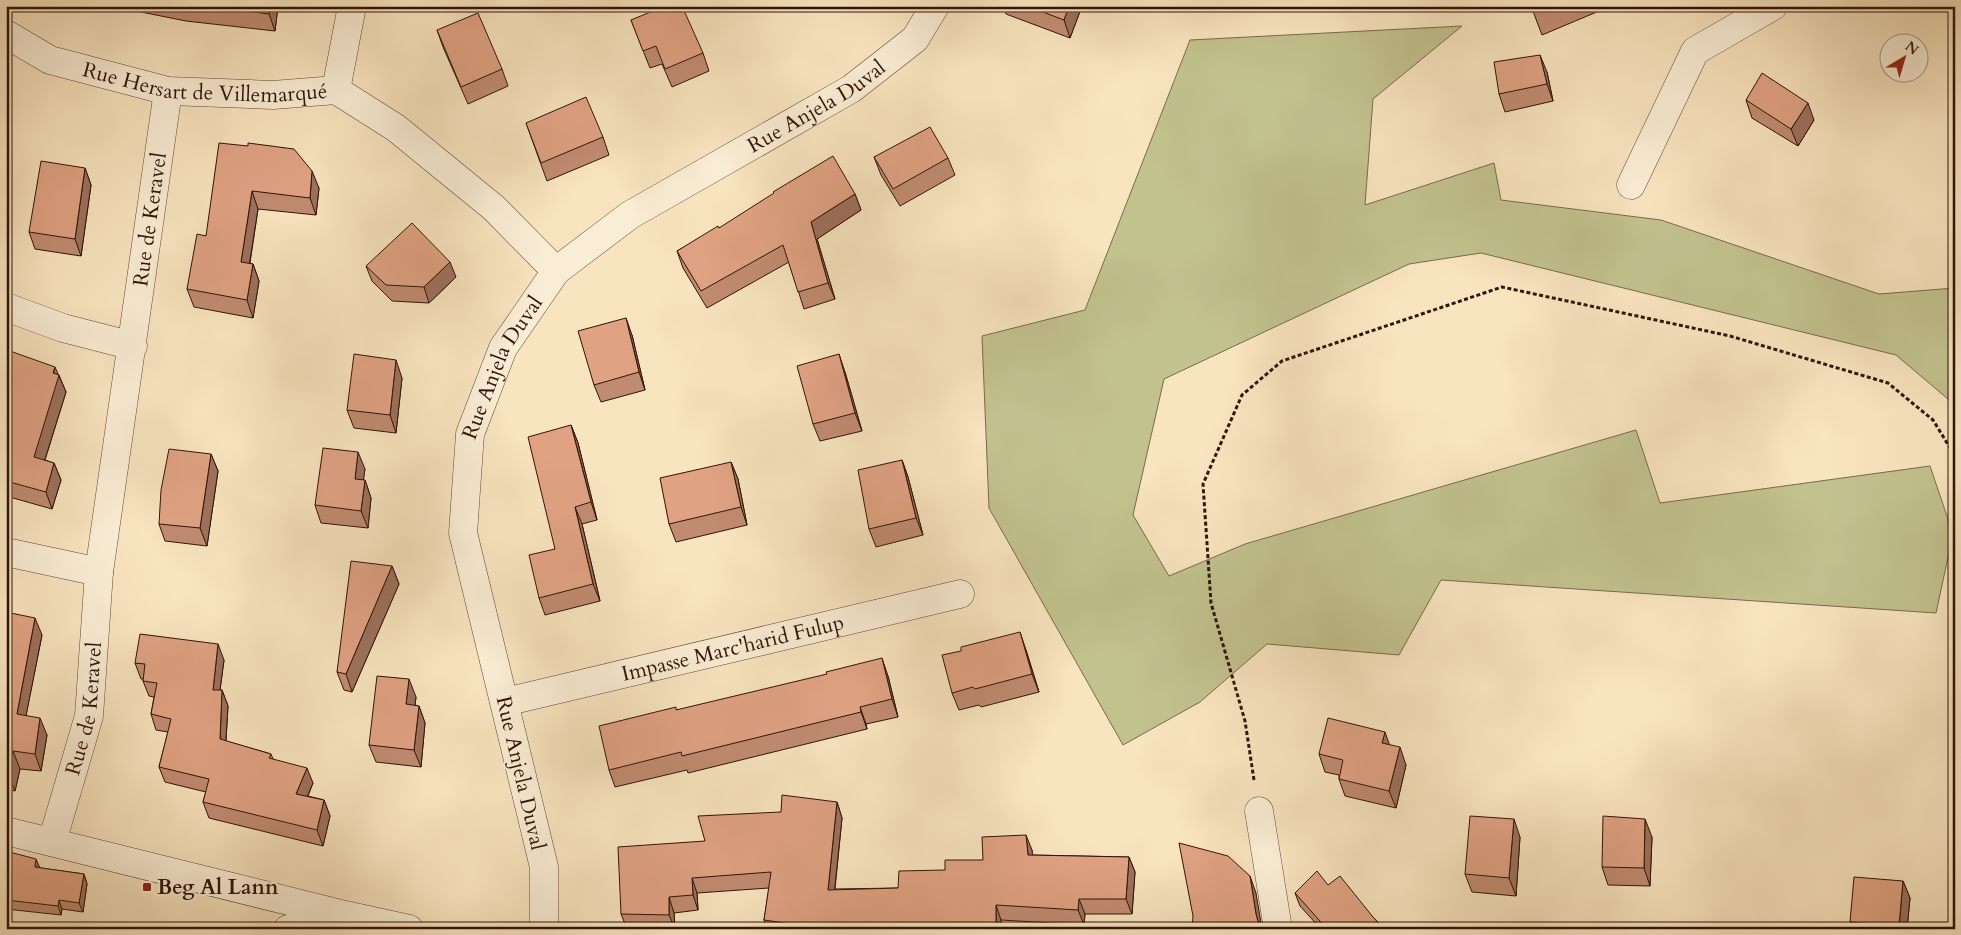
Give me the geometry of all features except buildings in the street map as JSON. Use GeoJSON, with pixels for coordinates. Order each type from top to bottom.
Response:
{"type":"FeatureCollection","features":[{"type":"Feature","properties":{"kind":"street"},"geometry":{"type":"LineString","coordinates":[[336,90],[352,6]]}},
{"type":"Feature","properties":{"kind":"street","name":"Rue Anjela Duval"},"geometry":{"type":"LineString","coordinates":[[544,929],[544,867],[463,532],[470,434],[503,348],[556,271],[630,215],[851,89],[916,39],[935,6]]}},
{"type":"Feature","properties":{"kind":"street"},"geometry":{"type":"LineString","coordinates":[[1631,185],[1694,51],[1773,6]]}},
{"type":"Feature","properties":{"kind":"street","name":"Rue Hersart de Villemarqué"},"geometry":{"type":"LineString","coordinates":[[6,34],[50,60],[168,92],[273,95],[336,90],[396,128],[494,208],[556,271]]}},
{"type":"Feature","properties":{"kind":"street","name":"Rue de Keravel"},"geometry":{"type":"LineString","coordinates":[[52,842],[89,716],[99,572],[168,92]]}},
{"type":"Feature","properties":{"kind":"street"},"geometry":{"type":"LineString","coordinates":[[6,308],[63,328],[133,346]]}},
{"type":"Feature","properties":{"kind":"street"},"geometry":{"type":"LineString","coordinates":[[6,552],[99,572]]}},
{"type":"Feature","properties":{"kind":"street","name":"Impasse Marc'harid Fulup"},"geometry":{"type":"LineString","coordinates":[[505,702],[960,594]]}},
{"type":"Feature","properties":{"kind":"street"},"geometry":{"type":"LineString","coordinates":[[1259,810],[1278,929]]}},
{"type":"Feature","properties":{"kind":"street"},"geometry":{"type":"LineString","coordinates":[[6,831],[345,915],[409,929]]}},
{"type":"Feature","properties":{"kind":"street"},"geometry":{"type":"LineString","coordinates":[[288,929],[345,915]]}},
{"type":"Feature","properties":{"kind":"path"},"geometry":{"type":"LineString","coordinates":[[1259,810],[1246,721],[1211,603],[1203,484],[1242,395],[1282,361],[1502,287],[1730,336],[1888,382],[1934,420],[1955,456]]}},
{"type":"Feature","properties":{"kind":"green space"},"geometry":{"type":"Polygon","coordinates":[[[1462,26],[1373,99],[1365,205],[1494,163],[1501,200],[1661,220],[1879,294],[1955,288],[1955,405],[1896,355],[1481,253],[1409,264],[1164,379],[1133,515],[1169,576],[1245,544],[1636,430],[1660,503],[1930,466],[1953,534],[1936,613],[1441,580],[1399,655],[1267,644],[1200,702],[1123,745],[989,508],[982,336],[1085,310],[1190,40],[1462,26]]]}},
{"type":"Feature","properties":{"kind":"place","name":"Beg Al Lann"},"geometry":{"type":"Point","coordinates":[147,887]}}]}
